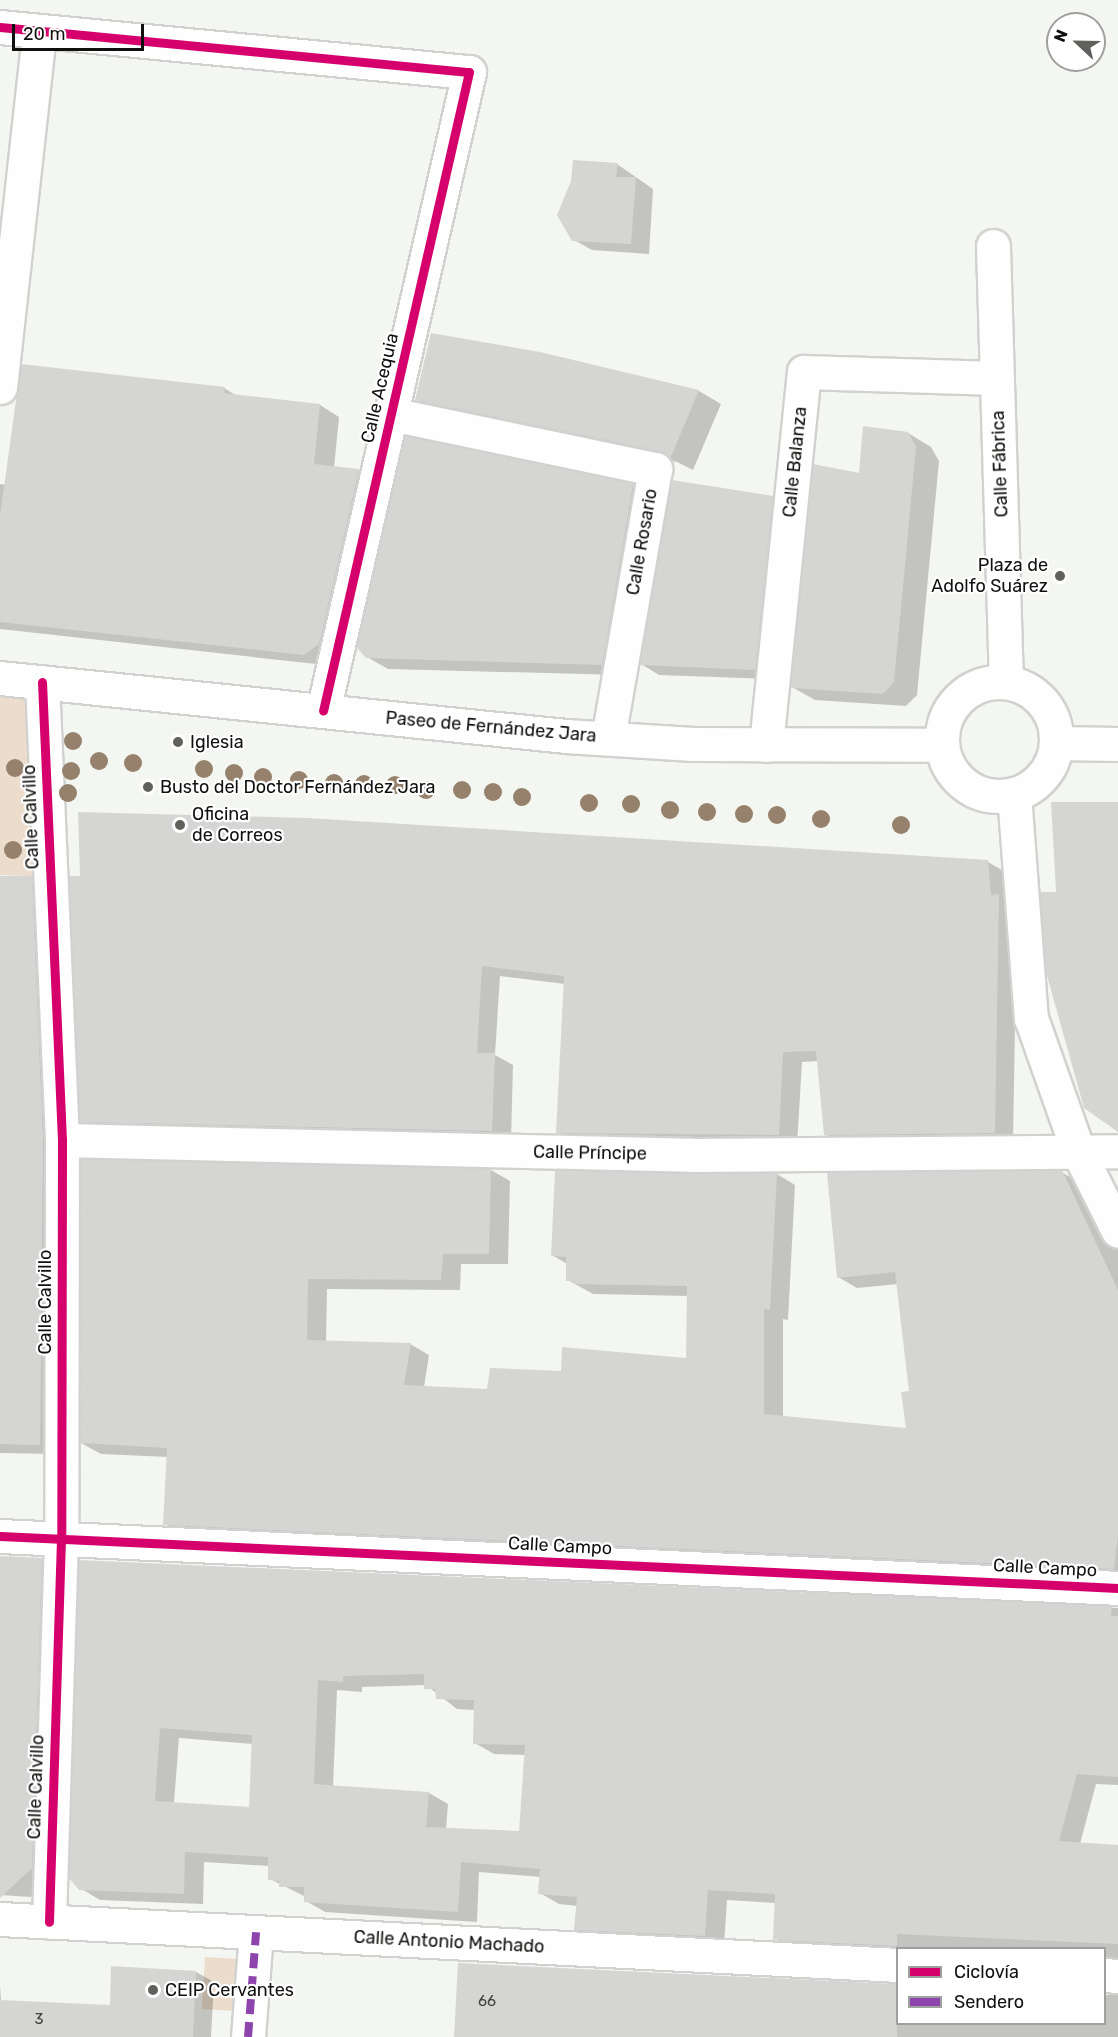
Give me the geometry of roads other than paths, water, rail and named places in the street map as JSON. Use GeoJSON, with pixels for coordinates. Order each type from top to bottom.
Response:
{"type":"FeatureCollection","features":[{"type":"Feature","properties":{"kind":"street"},"geometry":{"type":"LineString","coordinates":[[0,27],[39,31],[0,387]]}},
{"type":"Feature","properties":{"kind":"street","name":"Calle Acequia"},"geometry":{"type":"LineString","coordinates":[[39,31],[469,72],[323,711]]}},
{"type":"Feature","properties":{"kind":"street","name":"Calle Fábrica"},"geometry":{"type":"LineString","coordinates":[[993,246],[1006,682]]}},
{"type":"Feature","properties":{"kind":"street","name":"Calle Balanza"},"geometry":{"type":"LineString","coordinates":[[766,745],[804,372],[997,378]]}},
{"type":"Feature","properties":{"kind":"street","name":"Calle Rosario"},"geometry":{"type":"LineString","coordinates":[[391,414],[655,469],[608,738]]}},
{"type":"Feature","properties":{"kind":"street","name":"Paseo de Fernández Jara"},"geometry":{"type":"LineString","coordinates":[[0,678],[608,738],[766,745],[942,745]]}},
{"type":"Feature","properties":{"kind":"street","name":"Calle Calvillo"},"geometry":{"type":"LineString","coordinates":[[42,682],[62,1140],[61,1539],[49,1922]]}},
{"type":"Feature","properties":{"kind":"street"},"geometry":{"type":"LineString","coordinates":[[1006,682],[1034,692],[1047,706],[1055,724],[1057,744],[1052,763],[1041,778],[1014,794],[988,796],[971,789],[951,770],[942,745],[950,708],[962,694],[979,684],[1006,682]]}},
{"type":"Feature","properties":{"kind":"street"},"geometry":{"type":"LineString","coordinates":[[1057,744],[1118,744]]}},
{"type":"Feature","properties":{"kind":"street"},"geometry":{"type":"LineString","coordinates":[[1014,794],[1031,1017],[1078,1151],[1118,1232]]}},
{"type":"Feature","properties":{"kind":"street","name":"Calle Príncipe"},"geometry":{"type":"LineString","coordinates":[[62,1140],[698,1155],[1118,1150]]}},
{"type":"Feature","properties":{"kind":"street","name":"Calle Campo"},"geometry":{"type":"LineString","coordinates":[[0,1536],[1118,1588]]}},
{"type":"Feature","properties":{"kind":"street","name":"Calle Antonio Machado"},"geometry":{"type":"LineString","coordinates":[[0,1919],[896,1965]]}},
{"type":"Feature","properties":{"kind":"street"},"geometry":{"type":"LineString","coordinates":[[248,2037],[256,1932]]}},
{"type":"Feature","properties":{"kind":"place","name":"Plaza de Adolfo Suárez"},"geometry":{"type":"Point","coordinates":[1060,576]}},
{"type":"Feature","properties":{"kind":"place","name":"Iglesia"},"geometry":{"type":"Point","coordinates":[178,742]}},
{"type":"Feature","properties":{"kind":"place","name":"Busto del Doctor Fernández Jara"},"geometry":{"type":"Point","coordinates":[148,787]}},
{"type":"Feature","properties":{"kind":"place","name":"Oficina de Correos"},"geometry":{"type":"Point","coordinates":[180,825]}},
{"type":"Feature","properties":{"kind":"place","name":"CEIP Cervantes"},"geometry":{"type":"Point","coordinates":[153,1990]}}]}
